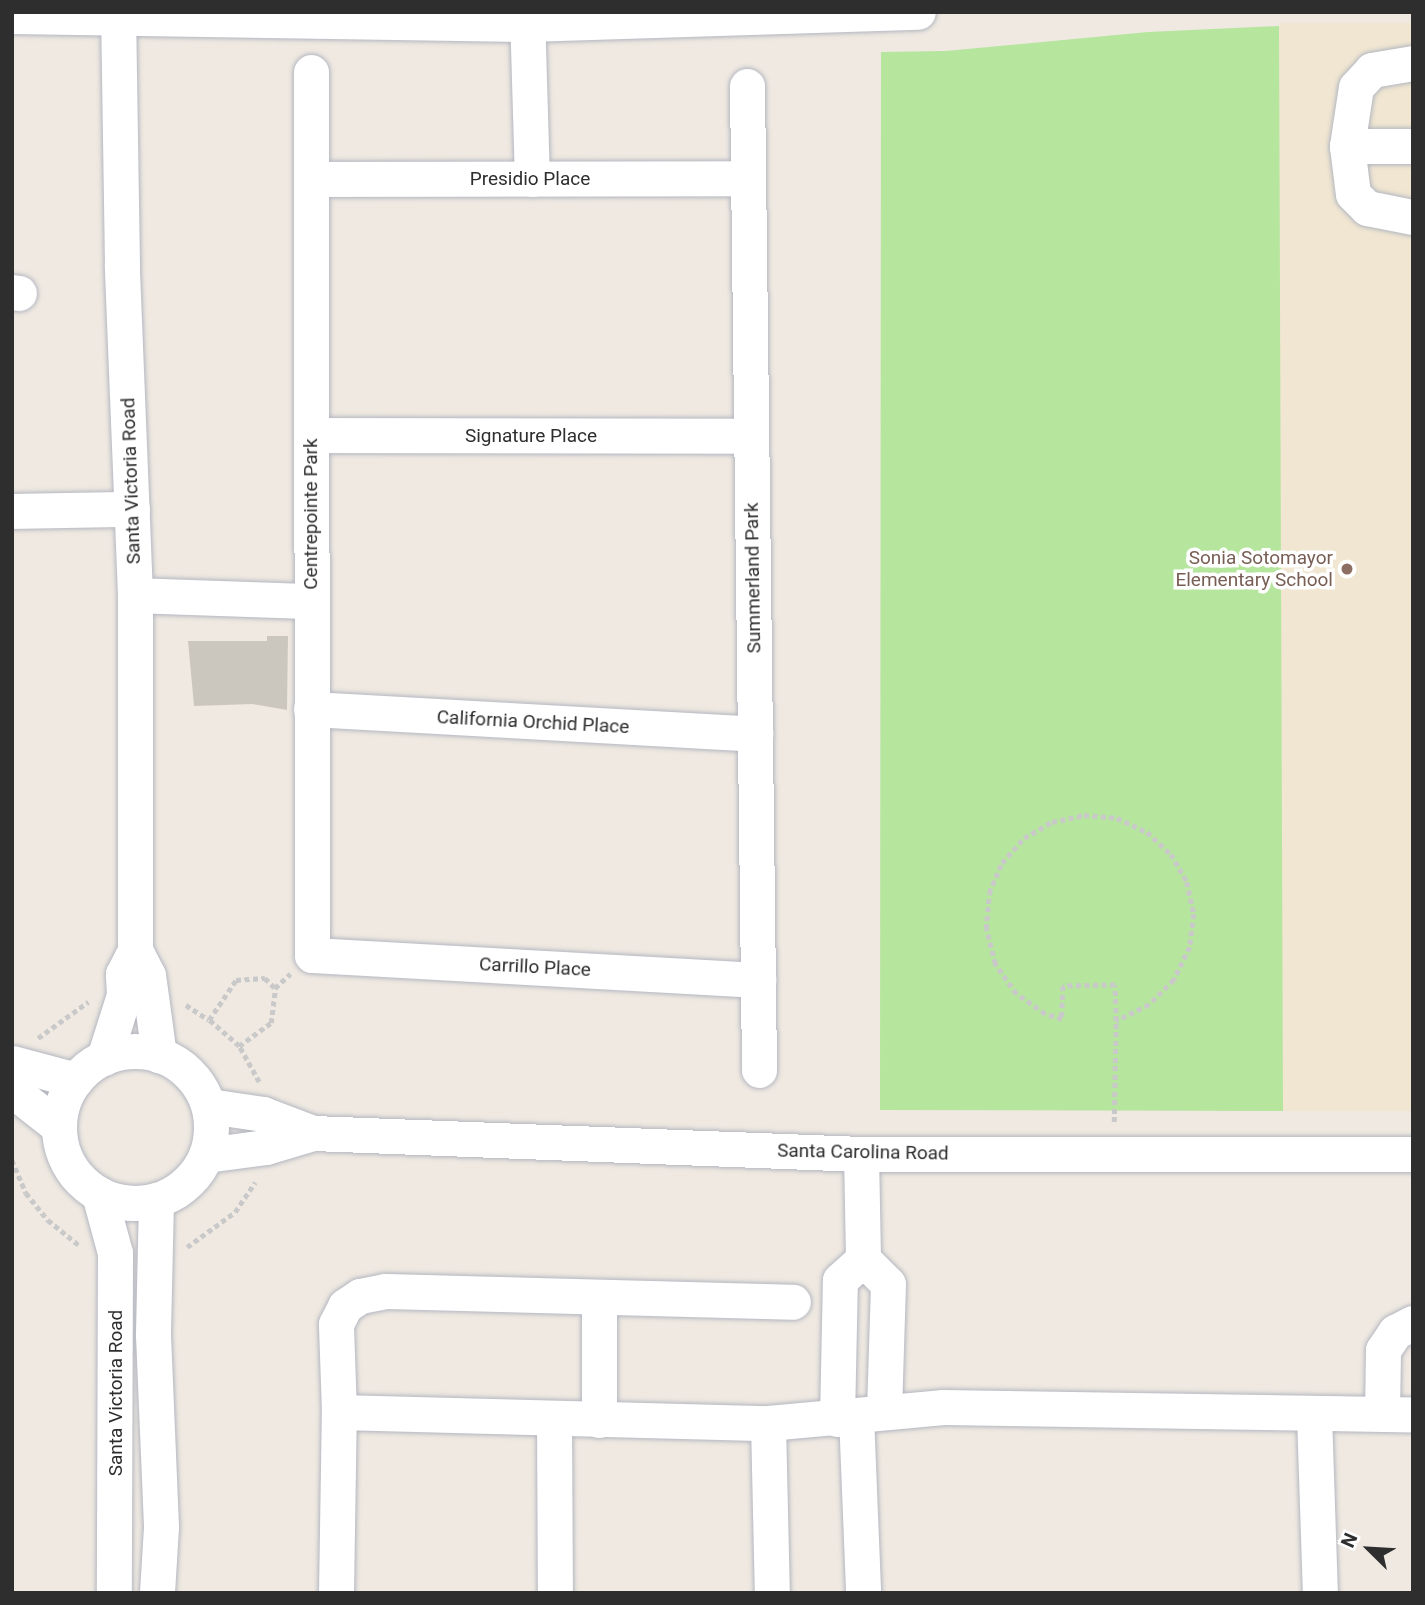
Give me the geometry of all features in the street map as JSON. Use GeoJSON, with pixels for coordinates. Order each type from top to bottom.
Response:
{"type":"FeatureCollection","features":[{"type":"Feature","properties":{"kind":"street"},"geometry":{"type":"LineString","coordinates":[[12,16],[527,18],[918,12]]}},
{"type":"Feature","properties":{"kind":"street","name":"Santa Victoria Road"},"geometry":{"type":"LineString","coordinates":[[104,1058],[124,995],[123,974],[135,950],[135,595],[118,15]]}},
{"type":"Feature","properties":{"kind":"street"},"geometry":{"type":"LineString","coordinates":[[527,18],[532,179]]}},
{"type":"Feature","properties":{"kind":"street"},"geometry":{"type":"LineString","coordinates":[[1413,63],[1372,70],[1356,87],[1347,146],[1353,194],[1367,208],[1413,218]]}},
{"type":"Feature","properties":{"kind":"street","name":"Centrepointe Park"},"geometry":{"type":"LineString","coordinates":[[311,72],[312,955]]}},
{"type":"Feature","properties":{"kind":"street","name":"Summerland Park"},"geometry":{"type":"LineString","coordinates":[[747,86],[759,1070]]}},
{"type":"Feature","properties":{"kind":"street"},"geometry":{"type":"LineString","coordinates":[[1347,146],[1413,146]]}},
{"type":"Feature","properties":{"kind":"street","name":"Presidio Place"},"geometry":{"type":"LineString","coordinates":[[311,179],[748,178]]}},
{"type":"Feature","properties":{"kind":"street","name":"Signature Place"},"geometry":{"type":"LineString","coordinates":[[311,435],[751,436]]}},
{"type":"Feature","properties":{"kind":"street"},"geometry":{"type":"LineString","coordinates":[[12,511],[132,509]]}},
{"type":"Feature","properties":{"kind":"street"},"geometry":{"type":"LineString","coordinates":[[135,595],[311,601]]}},
{"type":"Feature","properties":{"kind":"street","name":"California Orchid Place"},"geometry":{"type":"LineString","coordinates":[[311,709],[755,734]]}},
{"type":"Feature","properties":{"kind":"street","name":"Santa Victoria Road"},"geometry":{"type":"LineString","coordinates":[[135,950],[148,975],[159,1055]]}},
{"type":"Feature","properties":{"kind":"street","name":"Carrillo Place"},"geometry":{"type":"LineString","coordinates":[[312,955],[758,980]]}},
{"type":"Feature","properties":{"kind":"street"},"geometry":{"type":"LineString","coordinates":[[141,1051],[159,1055],[191,1074],[209,1106],[211,1130],[206,1154],[195,1175],[177,1191],[156,1200],[118,1202],[99,1194],[70,1166],[59,1127],[63,1102],[76,1080],[104,1058],[141,1051]]}},
{"type":"Feature","properties":{"kind":"street"},"geometry":{"type":"LineString","coordinates":[[23,1053],[76,1080]]}},
{"type":"Feature","properties":{"kind":"street"},"geometry":{"type":"LineString","coordinates":[[12,1090],[59,1127]]}},
{"type":"Feature","properties":{"kind":"street","name":"Santa Carolina Road"},"geometry":{"type":"LineString","coordinates":[[209,1106],[263,1114],[313,1133],[861,1154],[1413,1154]]}},
{"type":"Feature","properties":{"kind":"street","name":"Santa Carolina Road"},"geometry":{"type":"LineString","coordinates":[[206,1154],[266,1147],[313,1133]]}},
{"type":"Feature","properties":{"kind":"street"},"geometry":{"type":"LineString","coordinates":[[859,1415],[887,1333],[888,1284],[863,1259],[861,1154]]}},
{"type":"Feature","properties":{"kind":"street","name":"Santa Victoria Road"},"geometry":{"type":"LineString","coordinates":[[99,1194],[115,1253],[114,1593]]}},
{"type":"Feature","properties":{"kind":"street","name":"Santa Victoria Road"},"geometry":{"type":"LineString","coordinates":[[156,1200],[153,1335],[161,1527],[157,1593]]}},
{"type":"Feature","properties":{"kind":"street"},"geometry":{"type":"LineString","coordinates":[[863,1259],[841,1280],[839,1332],[859,1415],[863,1593]]}},
{"type":"Feature","properties":{"kind":"street"},"geometry":{"type":"LineString","coordinates":[[336,1593],[339,1412],[336,1324],[345,1306],[360,1296],[385,1291],[793,1302]]}},
{"type":"Feature","properties":{"kind":"street"},"geometry":{"type":"LineString","coordinates":[[599,1297],[599,1420]]}},
{"type":"Feature","properties":{"kind":"street"},"geometry":{"type":"LineString","coordinates":[[339,1412],[768,1423],[943,1407],[1314,1415],[1397,1414],[1383,1350],[1395,1332],[1413,1323]]}},
{"type":"Feature","properties":{"kind":"street"},"geometry":{"type":"LineString","coordinates":[[839,1332],[887,1333]]}},
{"type":"Feature","properties":{"kind":"street"},"geometry":{"type":"LineString","coordinates":[[1314,1415],[1320,1593]]}},
{"type":"Feature","properties":{"kind":"street"},"geometry":{"type":"LineString","coordinates":[[554,1418],[555,1593]]}},
{"type":"Feature","properties":{"kind":"street"},"geometry":{"type":"LineString","coordinates":[[768,1423],[772,1593]]}},
{"type":"Feature","properties":{"kind":"path"},"geometry":{"type":"LineString","coordinates":[[1113,1154],[1115,985],[1063,986],[1062,1019],[1045,1014],[1016,994],[995,964],[986,929],[989,893],[1002,863],[1024,838],[1052,822],[1084,815],[1117,818],[1155,839],[1171,854],[1187,882],[1194,914],[1190,947],[1174,980],[1149,1005],[1116,1021]]}},
{"type":"Feature","properties":{"kind":"path"},"geometry":{"type":"LineString","coordinates":[[239,1046],[271,1023],[275,988],[312,955]]}},
{"type":"Feature","properties":{"kind":"path"},"geometry":{"type":"LineString","coordinates":[[261,1093],[239,1046],[209,1020],[236,980],[265,978],[275,988]]}},
{"type":"Feature","properties":{"kind":"path"},"geometry":{"type":"LineString","coordinates":[[23,1053],[61,1018],[95,999]]}},
{"type":"Feature","properties":{"kind":"path"},"geometry":{"type":"LineString","coordinates":[[12,1160],[26,1193],[48,1220],[86,1249]]}},
{"type":"Feature","properties":{"kind":"path"},"geometry":{"type":"LineString","coordinates":[[178,1250],[202,1241],[235,1212],[257,1175]]}},
{"type":"Feature","properties":{"kind":"shaded area","name":"Sonia Sotomayor Elementary School"},"geometry":{"type":"Polygon","coordinates":[[[1279,23],[1413,23],[1413,1111],[1279,1111],[1279,23]]]}},
{"type":"Feature","properties":{"kind":"green space"},"geometry":{"type":"Polygon","coordinates":[[[1279,26],[1283,1111],[880,1110],[881,52],[946,51],[1148,32],[1279,26]]]}},
{"type":"Feature","properties":{"kind":"building"},"geometry":{"type":"Polygon","coordinates":[[[267,636],[288,636],[287,710],[252,704],[194,706],[188,641],[267,641],[267,636]]]}},
{"type":"Feature","properties":{"kind":"place","name":"Sonia Sotomayor Elementary School"},"geometry":{"type":"Point","coordinates":[1347,569]}}]}
